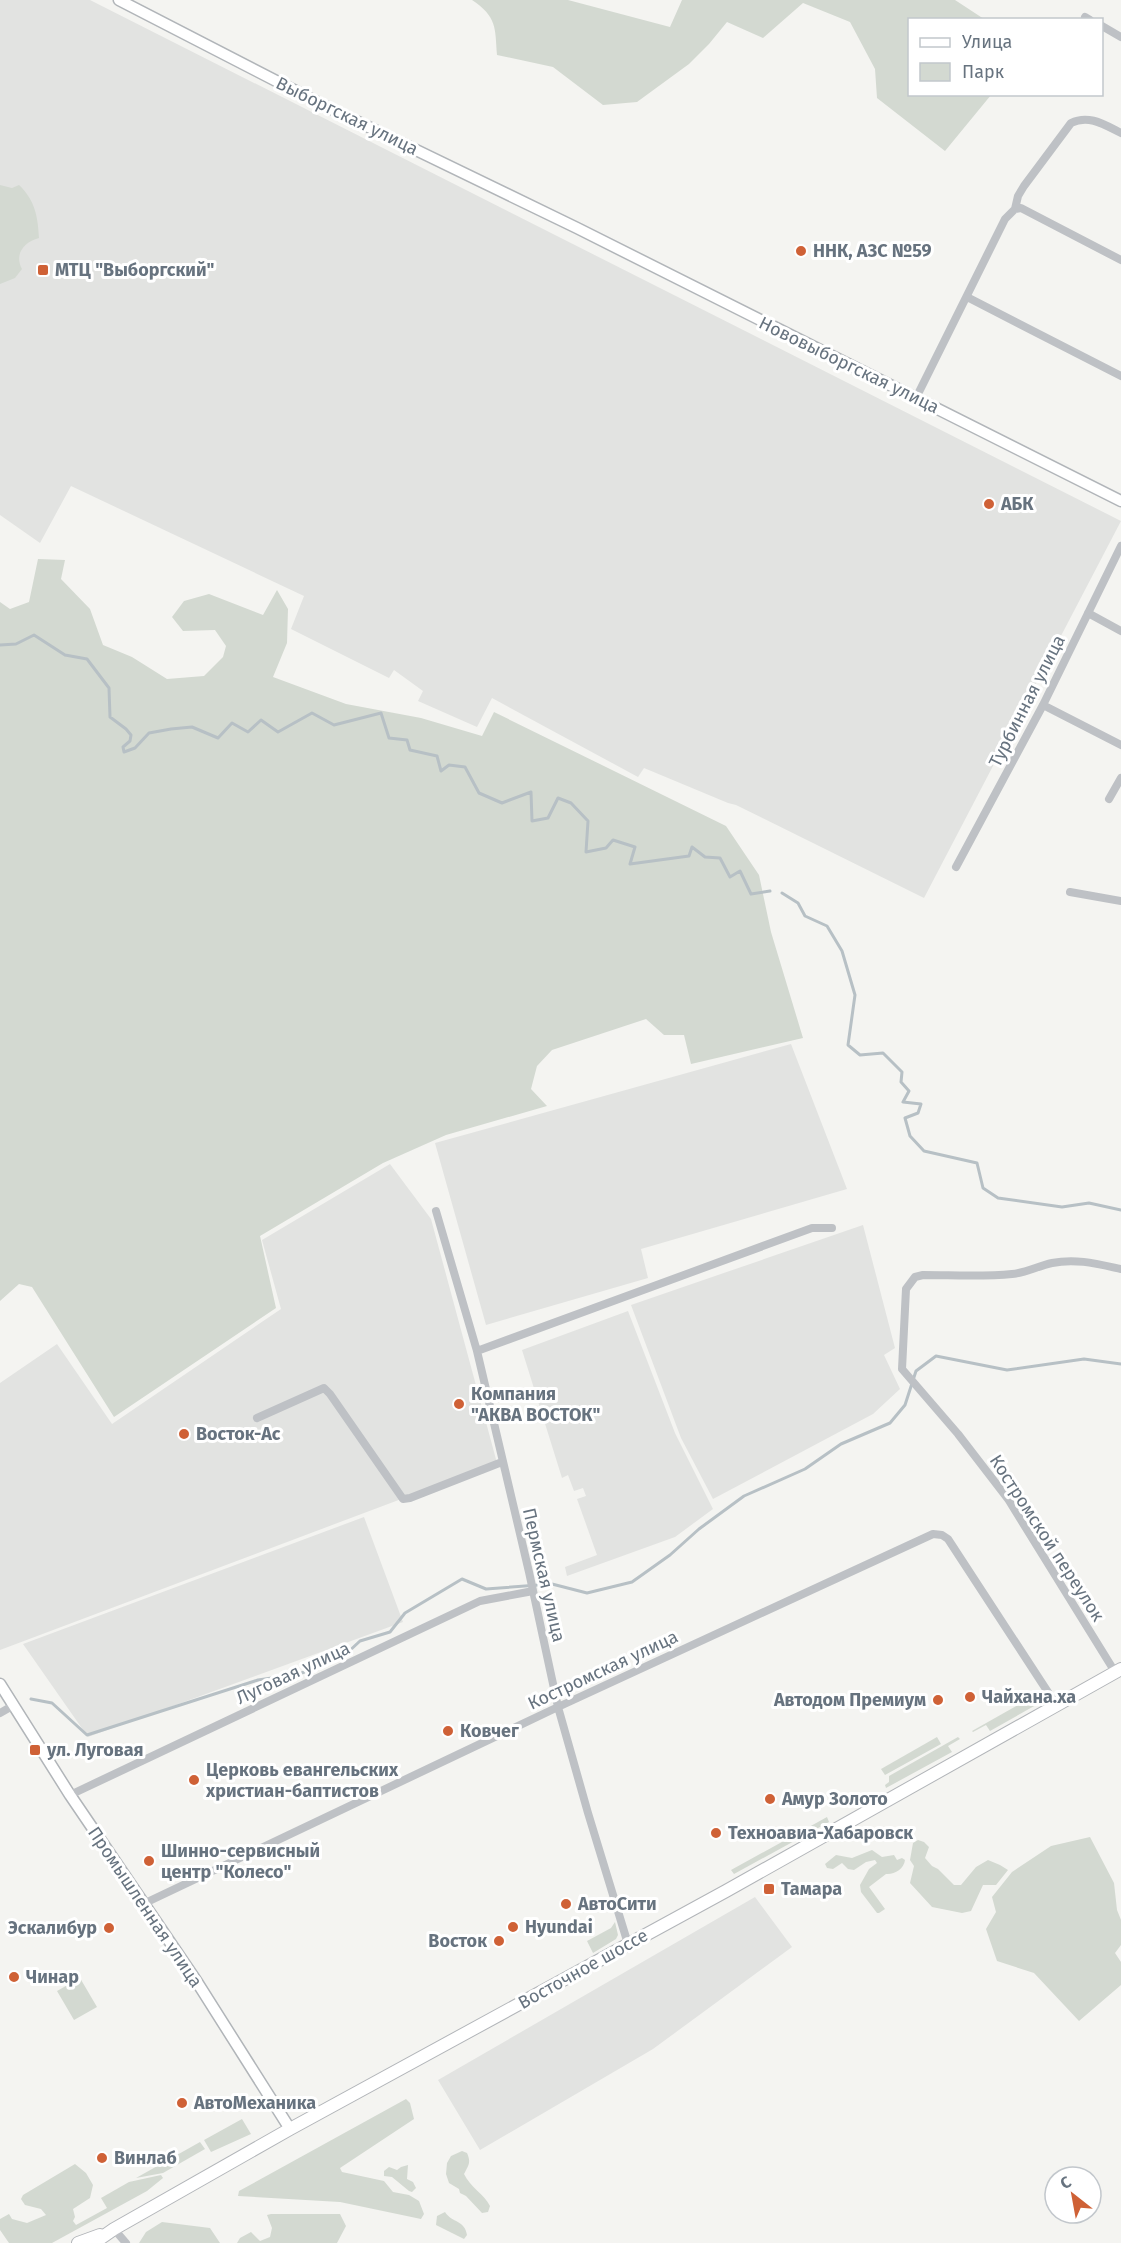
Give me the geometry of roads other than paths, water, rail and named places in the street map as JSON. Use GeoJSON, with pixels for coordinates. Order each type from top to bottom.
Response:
{"type":"FeatureCollection","features":[{"type":"Feature","properties":{"kind":"main road","name":"Восточное шоссе"},"geometry":{"type":"LineString","coordinates":[[110,2231],[1118,1670]]}},
{"type":"Feature","properties":{"kind":"main road"},"geometry":{"type":"LineString","coordinates":[[78,2243],[110,2231]]}},
{"type":"Feature","properties":{"kind":"main road"},"geometry":{"type":"LineString","coordinates":[[94,2243],[110,2231]]}},
{"type":"Feature","properties":{"kind":"street","name":"Выборгская улица"},"geometry":{"type":"LineString","coordinates":[[119,0],[319,103],[577,228]]}},
{"type":"Feature","properties":{"kind":"street"},"geometry":{"type":"LineString","coordinates":[[1103,27],[1121,37]]}},
{"type":"Feature","properties":{"kind":"street"},"geometry":{"type":"LineString","coordinates":[[1018,209],[1018,196],[1071,123],[1079,119],[1088,119],[1121,133]]}},
{"type":"Feature","properties":{"kind":"street"},"geometry":{"type":"LineString","coordinates":[[1018,209],[1121,260]]}},
{"type":"Feature","properties":{"kind":"street"},"geometry":{"type":"LineString","coordinates":[[916,398],[1005,219],[1018,209]]}},
{"type":"Feature","properties":{"kind":"street","name":"Нововыборгская улица"},"geometry":{"type":"LineString","coordinates":[[577,228],[1121,501]]}},
{"type":"Feature","properties":{"kind":"street"},"geometry":{"type":"LineString","coordinates":[[967,297],[1121,376]]}},
{"type":"Feature","properties":{"kind":"street","name":"Турбинная улица"},"geometry":{"type":"LineString","coordinates":[[956,867],[1043,705],[1121,546]]}},
{"type":"Feature","properties":{"kind":"street"},"geometry":{"type":"LineString","coordinates":[[1088,613],[1121,631]]}},
{"type":"Feature","properties":{"kind":"street"},"geometry":{"type":"LineString","coordinates":[[1043,705],[1121,745]]}},
{"type":"Feature","properties":{"kind":"street"},"geometry":{"type":"LineString","coordinates":[[1109,799],[1121,778]]}},
{"type":"Feature","properties":{"kind":"street"},"geometry":{"type":"LineString","coordinates":[[1070,892],[1121,901]]}},
{"type":"Feature","properties":{"kind":"street","name":"Пермская улица"},"geometry":{"type":"LineString","coordinates":[[436,1210],[477,1351],[558,1707],[628,1944]]}},
{"type":"Feature","properties":{"kind":"street"},"geometry":{"type":"LineString","coordinates":[[477,1351],[812,1228],[832,1228]]}},
{"type":"Feature","properties":{"kind":"street","name":"Костромской переулок"},"geometry":{"type":"LineString","coordinates":[[1118,1670],[1008,1499],[958,1434],[902,1369],[906,1289],[915,1277],[923,1275],[1011,1275],[1062,1261],[1080,1261],[1121,1269]]}},
{"type":"Feature","properties":{"kind":"street"},"geometry":{"type":"LineString","coordinates":[[257,1418],[324,1388],[403,1499],[502,1462]]}},
{"type":"Feature","properties":{"kind":"street","name":"Костромская улица"},"geometry":{"type":"LineString","coordinates":[[143,1904],[558,1707],[933,1534],[942,1535],[948,1539],[1057,1706]]}},
{"type":"Feature","properties":{"kind":"street","name":"Луговая улица"},"geometry":{"type":"LineString","coordinates":[[69,1795],[480,1600],[533,1591]]}},
{"type":"Feature","properties":{"kind":"street","name":"Промышленная улица"},"geometry":{"type":"LineString","coordinates":[[0,1684],[69,1795],[196,1982],[290,2129]]}},
{"type":"Feature","properties":{"kind":"street"},"geometry":{"type":"LineString","coordinates":[[0,1713],[14,1705]]}},
{"type":"Feature","properties":{"kind":"street"},"geometry":{"type":"LineString","coordinates":[[110,2231],[126,2243]]}},
{"type":"Feature","properties":{"kind":"waterway"},"geometry":{"type":"LineString","coordinates":[[0,645],[16,644],[34,635],[65,655],[87,659],[109,688],[110,717],[131,735],[130,741],[123,747],[124,752],[135,748],[149,733],[171,729],[192,727],[218,738],[232,723],[248,732],[261,720],[278,732],[312,713],[334,725],[381,713],[389,738],[407,740],[410,750],[437,756],[441,771],[449,765],[465,767],[479,793],[502,803],[531,792],[532,821],[548,818],[558,798],[571,803],[588,821],[586,852],[606,848],[613,840],[635,847],[630,864],[689,856],[692,847],[705,857],[720,858],[730,877],[740,871],[751,894],[770,891]]}},
{"type":"Feature","properties":{"kind":"waterway"},"geometry":{"type":"LineString","coordinates":[[782,893],[798,903],[805,916],[827,926],[842,951],[855,995],[848,1045],[860,1055],[883,1053],[902,1072],[901,1082],[909,1091],[903,1102],[921,1104],[918,1113],[905,1118],[910,1136],[924,1151],[977,1163],[983,1188],[998,1198],[1062,1207],[1089,1203],[1121,1210]]}},
{"type":"Feature","properties":{"kind":"waterway"},"geometry":{"type":"LineString","coordinates":[[31,1699],[52,1703],[87,1735],[258,1680],[299,1674],[328,1663],[346,1654],[360,1641],[390,1632],[405,1613],[462,1579],[486,1589],[552,1584],[587,1593],[632,1582],[744,1496],[805,1469],[841,1444],[890,1423],[905,1405],[916,1371],[936,1356],[1007,1370],[1084,1359],[1121,1364]]}},
{"type":"Feature","properties":{"kind":"place","name":"ННК, АЗС №59"},"geometry":{"type":"Point","coordinates":[801,251]}},
{"type":"Feature","properties":{"kind":"place","name":"МТЦ \"Выборгский\""},"geometry":{"type":"Point","coordinates":[43,270]}},
{"type":"Feature","properties":{"kind":"place","name":"АБК"},"geometry":{"type":"Point","coordinates":[989,504]}},
{"type":"Feature","properties":{"kind":"place","name":"Компания \"АКВА ВОСТОК\""},"geometry":{"type":"Point","coordinates":[459,1404]}},
{"type":"Feature","properties":{"kind":"place","name":"Восток-Ас"},"geometry":{"type":"Point","coordinates":[184,1434]}},
{"type":"Feature","properties":{"kind":"place","name":"Чайхана.ха"},"geometry":{"type":"Point","coordinates":[970,1697]}},
{"type":"Feature","properties":{"kind":"place","name":"Автодом Премиум"},"geometry":{"type":"Point","coordinates":[938,1700]}},
{"type":"Feature","properties":{"kind":"place","name":"Ковчег"},"geometry":{"type":"Point","coordinates":[448,1731]}},
{"type":"Feature","properties":{"kind":"place","name":"ул. Луговая"},"geometry":{"type":"Point","coordinates":[35,1750]}},
{"type":"Feature","properties":{"kind":"place","name":"Церковь евангельских христиан-баптистов"},"geometry":{"type":"Point","coordinates":[194,1780]}},
{"type":"Feature","properties":{"kind":"place","name":"Амур Золото"},"geometry":{"type":"Point","coordinates":[770,1799]}},
{"type":"Feature","properties":{"kind":"place","name":"Техноавиа-Хабаровск"},"geometry":{"type":"Point","coordinates":[716,1833]}},
{"type":"Feature","properties":{"kind":"place","name":"Шинно-сервисный центр \"Колесо\""},"geometry":{"type":"Point","coordinates":[149,1861]}},
{"type":"Feature","properties":{"kind":"place","name":"Тамара"},"geometry":{"type":"Point","coordinates":[769,1889]}},
{"type":"Feature","properties":{"kind":"place","name":"АвтоСити"},"geometry":{"type":"Point","coordinates":[566,1904]}},
{"type":"Feature","properties":{"kind":"place","name":"Hyundai"},"geometry":{"type":"Point","coordinates":[513,1927]}},
{"type":"Feature","properties":{"kind":"place","name":"Эскалибур"},"geometry":{"type":"Point","coordinates":[109,1928]}},
{"type":"Feature","properties":{"kind":"place","name":"Восток"},"geometry":{"type":"Point","coordinates":[499,1941]}},
{"type":"Feature","properties":{"kind":"place","name":"Чинар"},"geometry":{"type":"Point","coordinates":[14,1977]}},
{"type":"Feature","properties":{"kind":"place","name":"АвтоМеханика"},"geometry":{"type":"Point","coordinates":[182,2103]}},
{"type":"Feature","properties":{"kind":"place","name":"Винлаб"},"geometry":{"type":"Point","coordinates":[102,2158]}}]}
